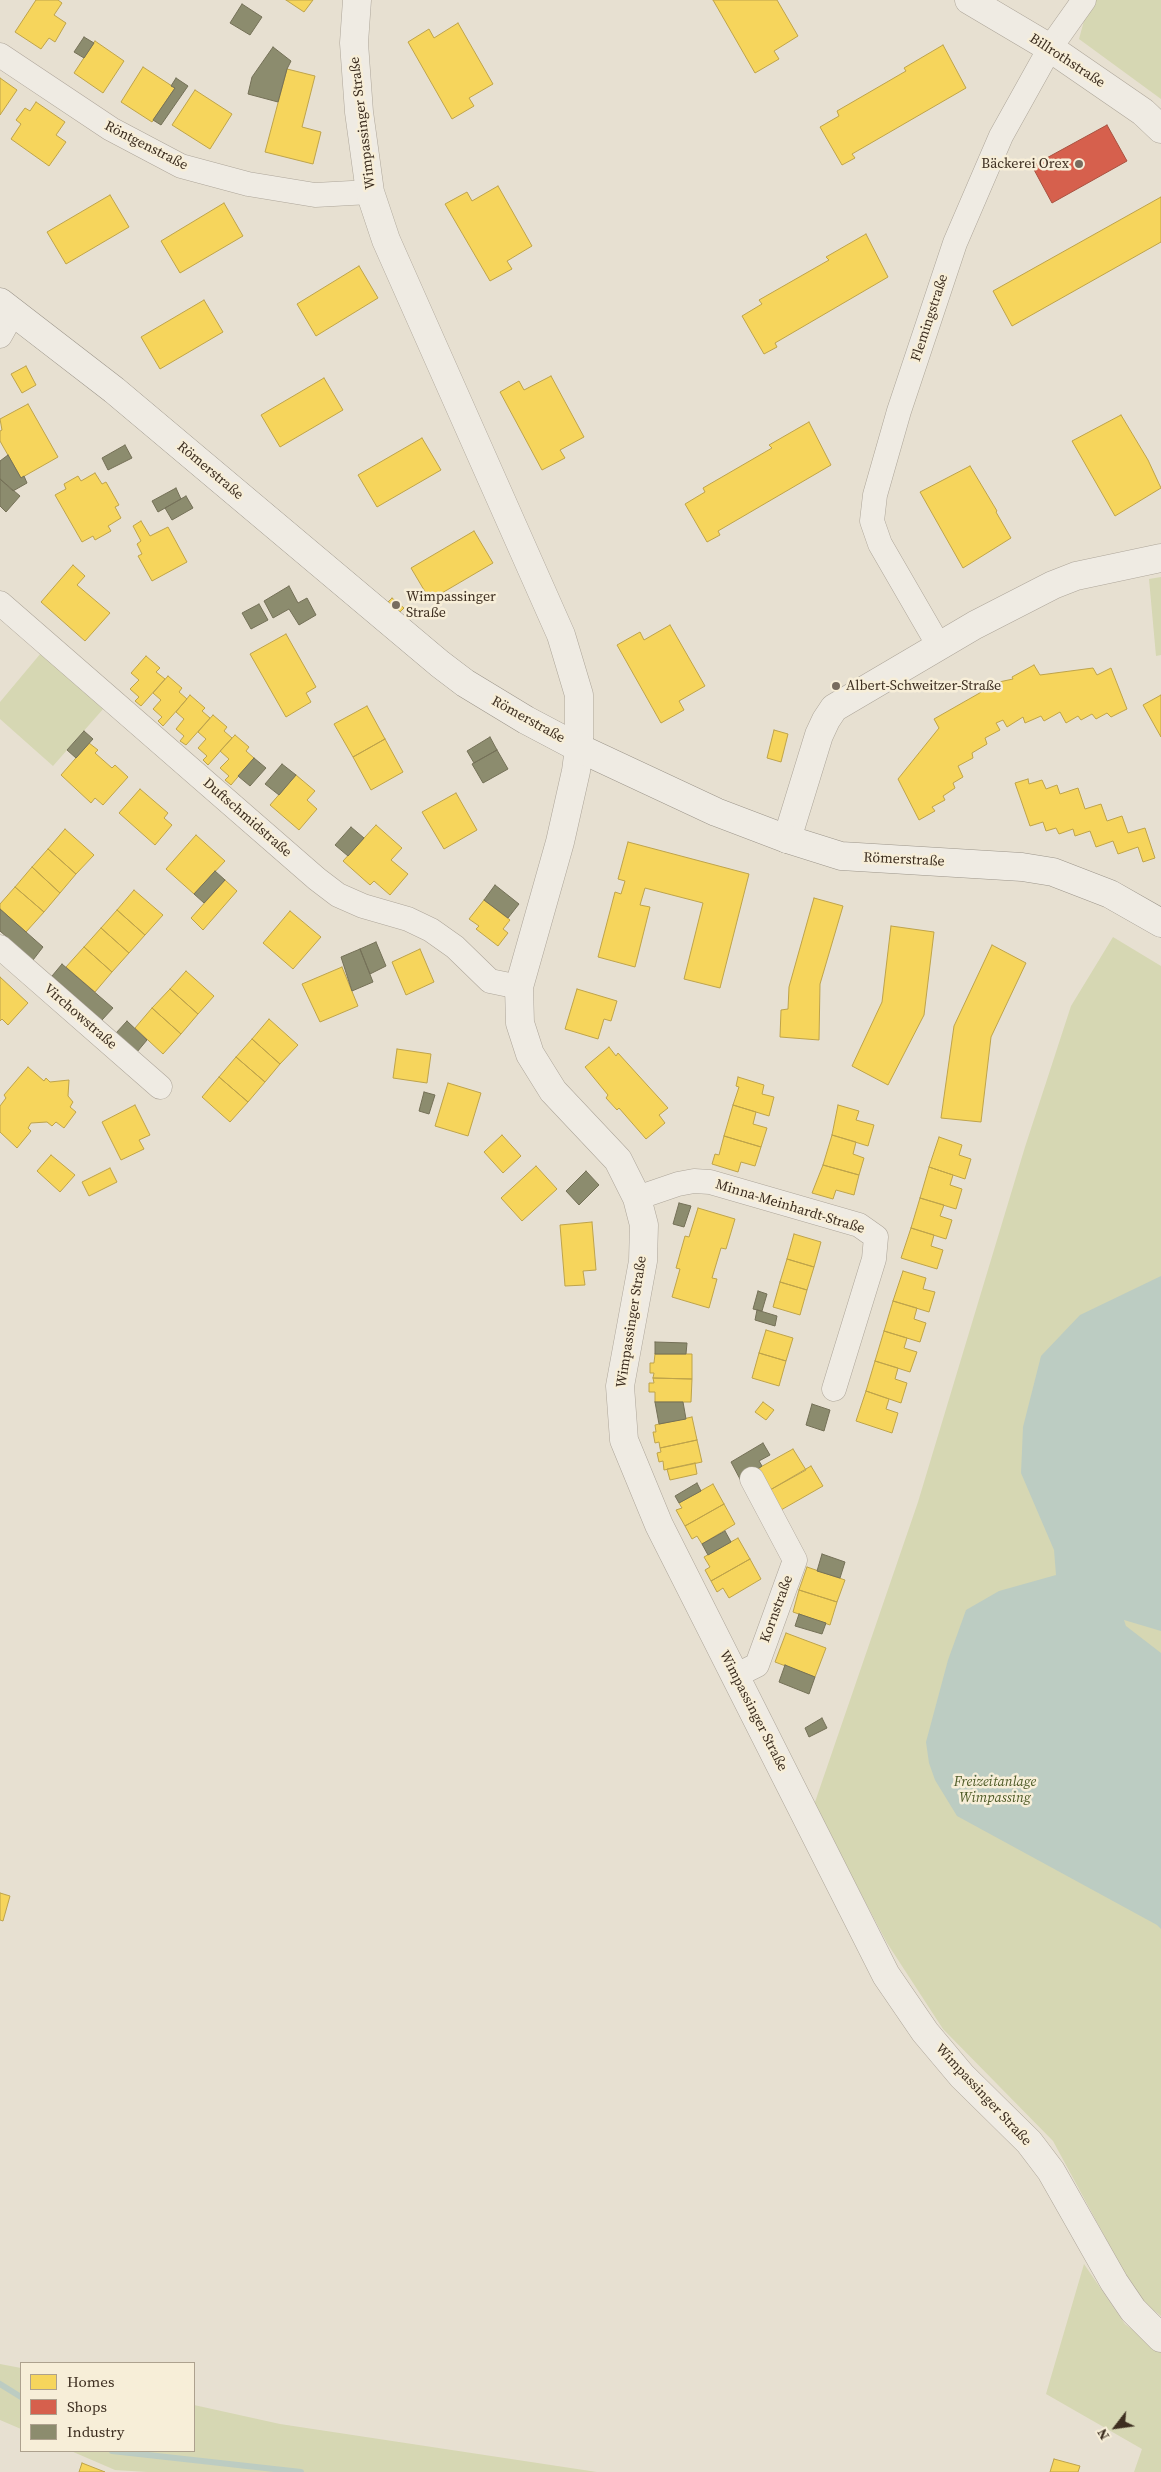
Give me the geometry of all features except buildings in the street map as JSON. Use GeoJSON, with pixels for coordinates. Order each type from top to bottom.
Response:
{"type":"FeatureCollection","features":[{"type":"Feature","properties":{"kind":"street","name":"Wimpassinger Straße"},"geometry":{"type":"LineString","coordinates":[[357,0],[354,43],[359,112],[370,192],[386,240],[561,634],[579,695],[579,748],[576,771],[560,842],[519,988],[520,1023],[530,1054],[553,1091],[618,1160],[637,1198],[644,1225],[643,1261],[620,1386],[624,1440],[659,1525],[886,1975],[931,2039],[962,2076],[1029,2142],[1051,2171],[1114,2282],[1133,2310],[1161,2338]]}},
{"type":"Feature","properties":{"kind":"street","name":"Billrothstraße"},"geometry":{"type":"LineString","coordinates":[[969,0],[1050,48],[1144,112],[1161,129]]}},
{"type":"Feature","properties":{"kind":"street","name":"Flemingstraße"},"geometry":{"type":"LineString","coordinates":[[939,646],[880,544],[872,520],[875,495],[899,411],[954,243],[1001,136],[1050,48],[1084,0]]}},
{"type":"Feature","properties":{"kind":"street","name":"Röntgenstraße"},"geometry":{"type":"LineString","coordinates":[[0,54],[111,129],[181,166],[248,184],[315,195],[370,192]]}},
{"type":"Feature","properties":{"kind":"street"},"geometry":{"type":"LineString","coordinates":[[0,336],[7,306]]}},
{"type":"Feature","properties":{"kind":"street","name":"Römerstraße"},"geometry":{"type":"LineString","coordinates":[[7,306],[114,390],[440,664],[492,700],[579,748],[716,812],[787,839],[841,856],[1022,866],[1053,872],[1110,894],[1161,923]]}},
{"type":"Feature","properties":{"kind":"street"},"geometry":{"type":"LineString","coordinates":[[787,839],[820,735],[826,720],[834,708],[1008,607],[1076,576],[1161,558]]}},
{"type":"Feature","properties":{"kind":"street","name":"Duftschmidstraße"},"geometry":{"type":"LineString","coordinates":[[0,603],[317,880],[338,895],[363,906],[408,919],[432,930],[455,947],[490,982],[519,988]]}},
{"type":"Feature","properties":{"kind":"street","name":"Virchowstraße"},"geometry":{"type":"LineString","coordinates":[[0,947],[160,1086]]}},
{"type":"Feature","properties":{"kind":"street","name":"Minna-Meinhardt-Straße"},"geometry":{"type":"LineString","coordinates":[[637,1198],[678,1184],[694,1181],[710,1182],[859,1225],[876,1237],[874,1259],[834,1389]]}},
{"type":"Feature","properties":{"kind":"street","name":"Kornstraße"},"geometry":{"type":"LineString","coordinates":[[735,1676],[757,1665],[795,1560],[752,1479]]}},
{"type":"Feature","properties":{"kind":"green space"},"geometry":{"type":"Polygon","coordinates":[[[1096,0],[1161,0],[1161,99],[1079,39],[1085,17],[1096,0]]]}},
{"type":"Feature","properties":{"kind":"green space"},"geometry":{"type":"Polygon","coordinates":[[[1161,577],[1161,655],[1156,656],[1149,579],[1161,577]]]}},
{"type":"Feature","properties":{"kind":"green space"},"geometry":{"type":"Polygon","coordinates":[[[41,653],[104,708],[53,766],[0,719],[0,702],[41,653]]]}},
{"type":"Feature","properties":{"kind":"green space","name":"Freizeitanlage Wimpassing"},"geometry":{"type":"Polygon","coordinates":[[[1113,937],[1161,966],[1161,2316],[1138,2298],[1053,2141],[943,2029],[887,1943],[814,1805],[918,1502],[1025,1147],[1071,1006],[1113,937]]]}},
{"type":"Feature","properties":{"kind":"green space"},"geometry":{"type":"Polygon","coordinates":[[[1084,2264],[1125,2324],[1161,2351],[1161,2472],[1134,2472],[1142,2449],[1046,2394],[1084,2264]]]}},
{"type":"Feature","properties":{"kind":"green space"},"geometry":{"type":"Polygon","coordinates":[[[0,2364],[20,2368],[20,2429],[0,2420],[0,2364]]]}},
{"type":"Feature","properties":{"kind":"green space"},"geometry":{"type":"Polygon","coordinates":[[[195,2405],[280,2424],[597,2472],[147,2472],[115,2470],[73,2452],[195,2452],[195,2405]]]}},
{"type":"Feature","properties":{"kind":"shaded area"},"geometry":{"type":"Polygon","coordinates":[[[1161,1276],[1161,1631],[1124,1620],[1126,1626],[1161,1653],[1161,1929],[1157,1925],[957,1816],[935,1780],[929,1763],[926,1742],[948,1660],[966,1610],[999,1591],[1056,1575],[1054,1550],[1021,1473],[1023,1427],[1041,1356],[1080,1315],[1161,1276]]]}},
{"type":"Feature","properties":{"kind":"waterway"},"geometry":{"type":"LineString","coordinates":[[0,2384],[20,2396]]}},
{"type":"Feature","properties":{"kind":"waterway"},"geometry":{"type":"LineString","coordinates":[[121,2452],[301,2472]]}},
{"type":"Feature","properties":{"kind":"place","name":"Bäckerei Orex"},"geometry":{"type":"Point","coordinates":[1079,164]}},
{"type":"Feature","properties":{"kind":"place","name":"Wimpassinger Straße"},"geometry":{"type":"Point","coordinates":[396,605]}},
{"type":"Feature","properties":{"kind":"place","name":"Albert-Schweitzer-Straße"},"geometry":{"type":"Point","coordinates":[836,686]}}]}
